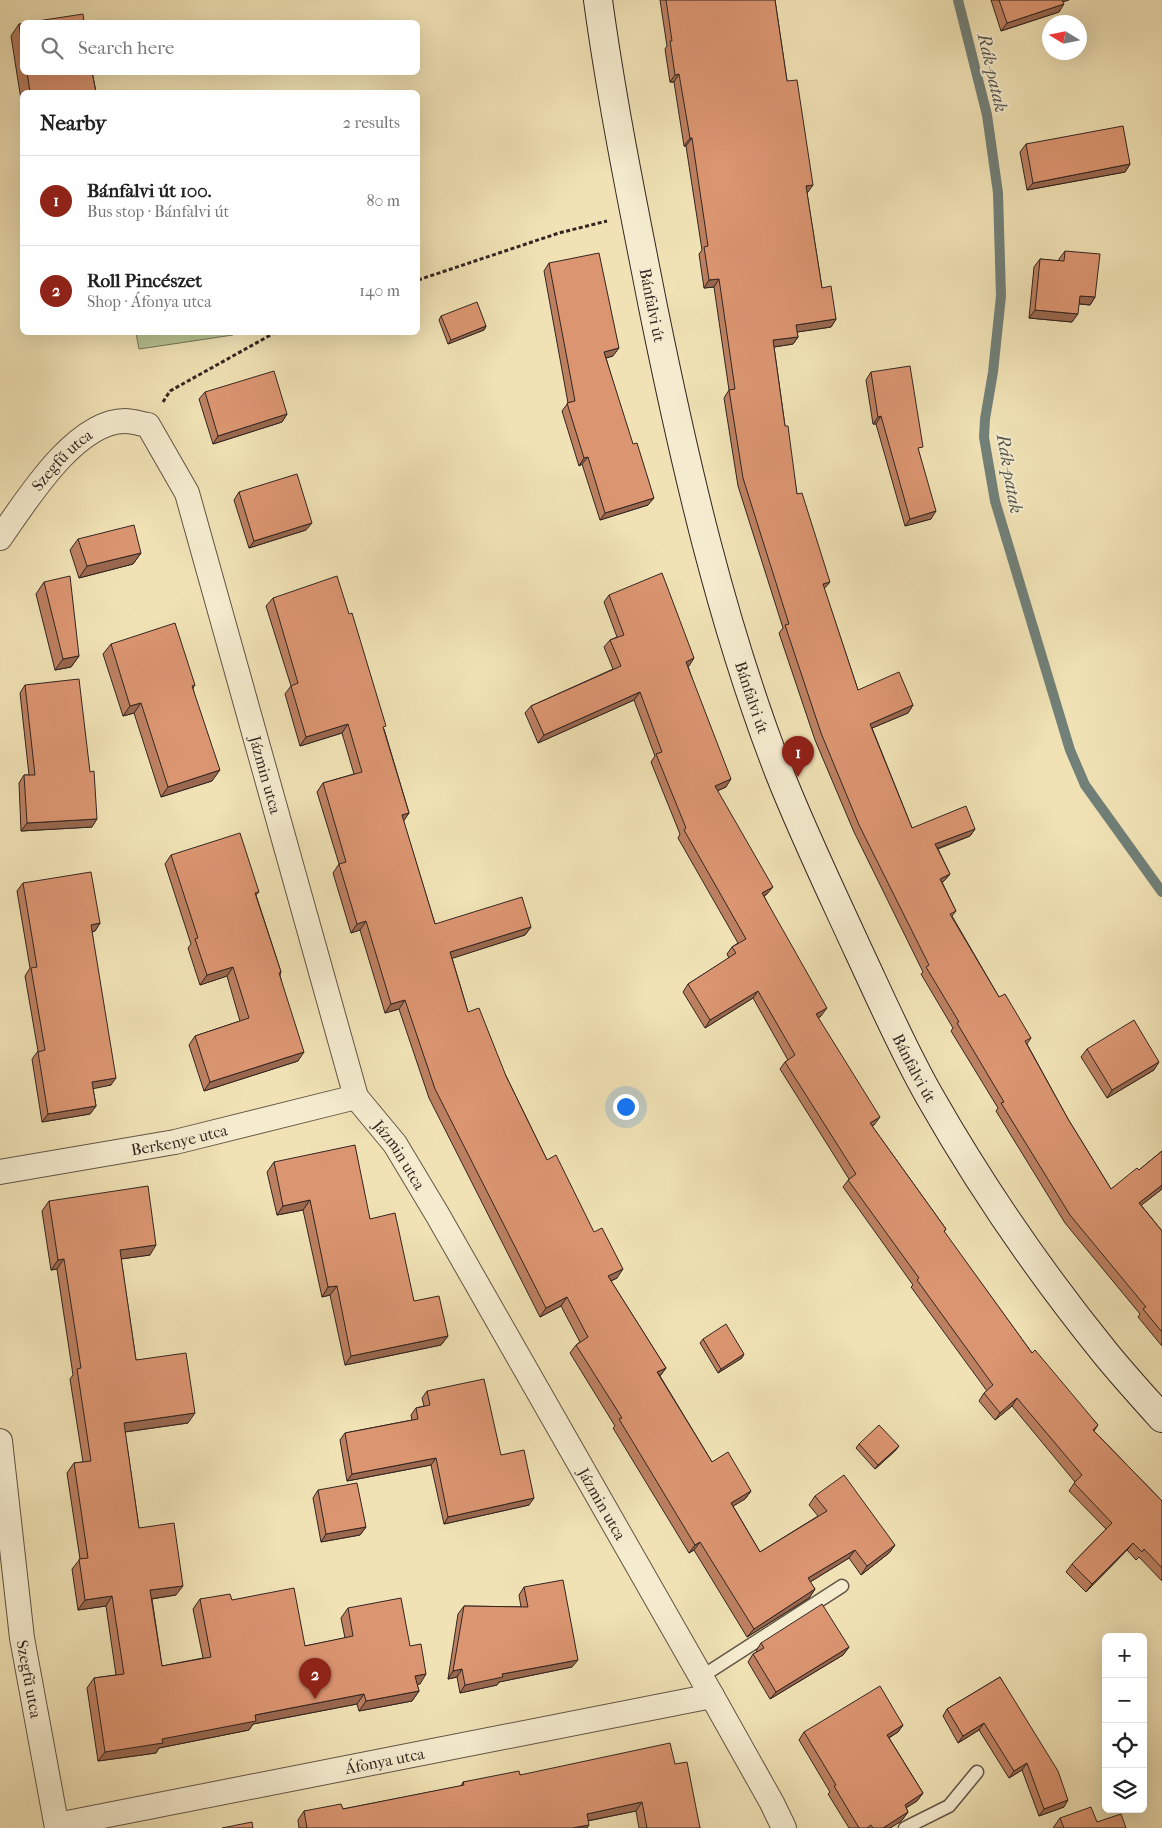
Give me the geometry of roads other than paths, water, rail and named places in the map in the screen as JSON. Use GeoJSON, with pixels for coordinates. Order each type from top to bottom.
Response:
{"type":"FeatureCollection","features":[{"type":"Feature","properties":{"kind":"street","name":"Bánfalvi út"},"geometry":{"type":"LineString","coordinates":[[598,0],[606,60],[677,425],[718,588],[778,769],[804,834],[899,1036],[927,1092],[953,1137],[1015,1231],[1057,1289],[1106,1353],[1162,1418]]}},
{"type":"Feature","properties":{"kind":"street","name":"Szegfű utca"},"geometry":{"type":"LineString","coordinates":[[0,538],[56,463],[84,437],[105,425],[125,421],[148,425]]}},
{"type":"Feature","properties":{"kind":"street","name":"Jázmin utca"},"geometry":{"type":"LineString","coordinates":[[148,425],[187,493],[356,1097],[395,1144],[437,1214],[707,1687],[784,1828]]}},
{"type":"Feature","properties":{"kind":"street","name":"Berkenye utca"},"geometry":{"type":"LineString","coordinates":[[0,1172],[175,1142],[356,1097]]}},
{"type":"Feature","properties":{"kind":"street","name":"Szegfű utca"},"geometry":{"type":"LineString","coordinates":[[0,1441],[22,1638],[57,1826]]}},
{"type":"Feature","properties":{"kind":"street","name":"Áfonya utca"},"geometry":{"type":"LineString","coordinates":[[57,1826],[707,1687]]}},
{"type":"Feature","properties":{"kind":"lane"},"geometry":{"type":"LineString","coordinates":[[707,1687],[842,1586]]}},
{"type":"Feature","properties":{"kind":"lane"},"geometry":{"type":"LineString","coordinates":[[905,1828],[949,1806],[977,1772]]}},
{"type":"Feature","properties":{"kind":"waterway","name":"Rák-patak"},"geometry":{"type":"LineString","coordinates":[[958,0],[987,115],[998,193],[1001,296],[984,437],[995,501],[1070,750],[1085,785],[1162,892]]}},
{"type":"Feature","properties":{"kind":"place","name":"Bánfalvi út 100."},"geometry":{"type":"Point","coordinates":[798,777]}},
{"type":"Feature","properties":{"kind":"place","name":"Roll Pincészet"},"geometry":{"type":"Point","coordinates":[315,1699]}}]}
